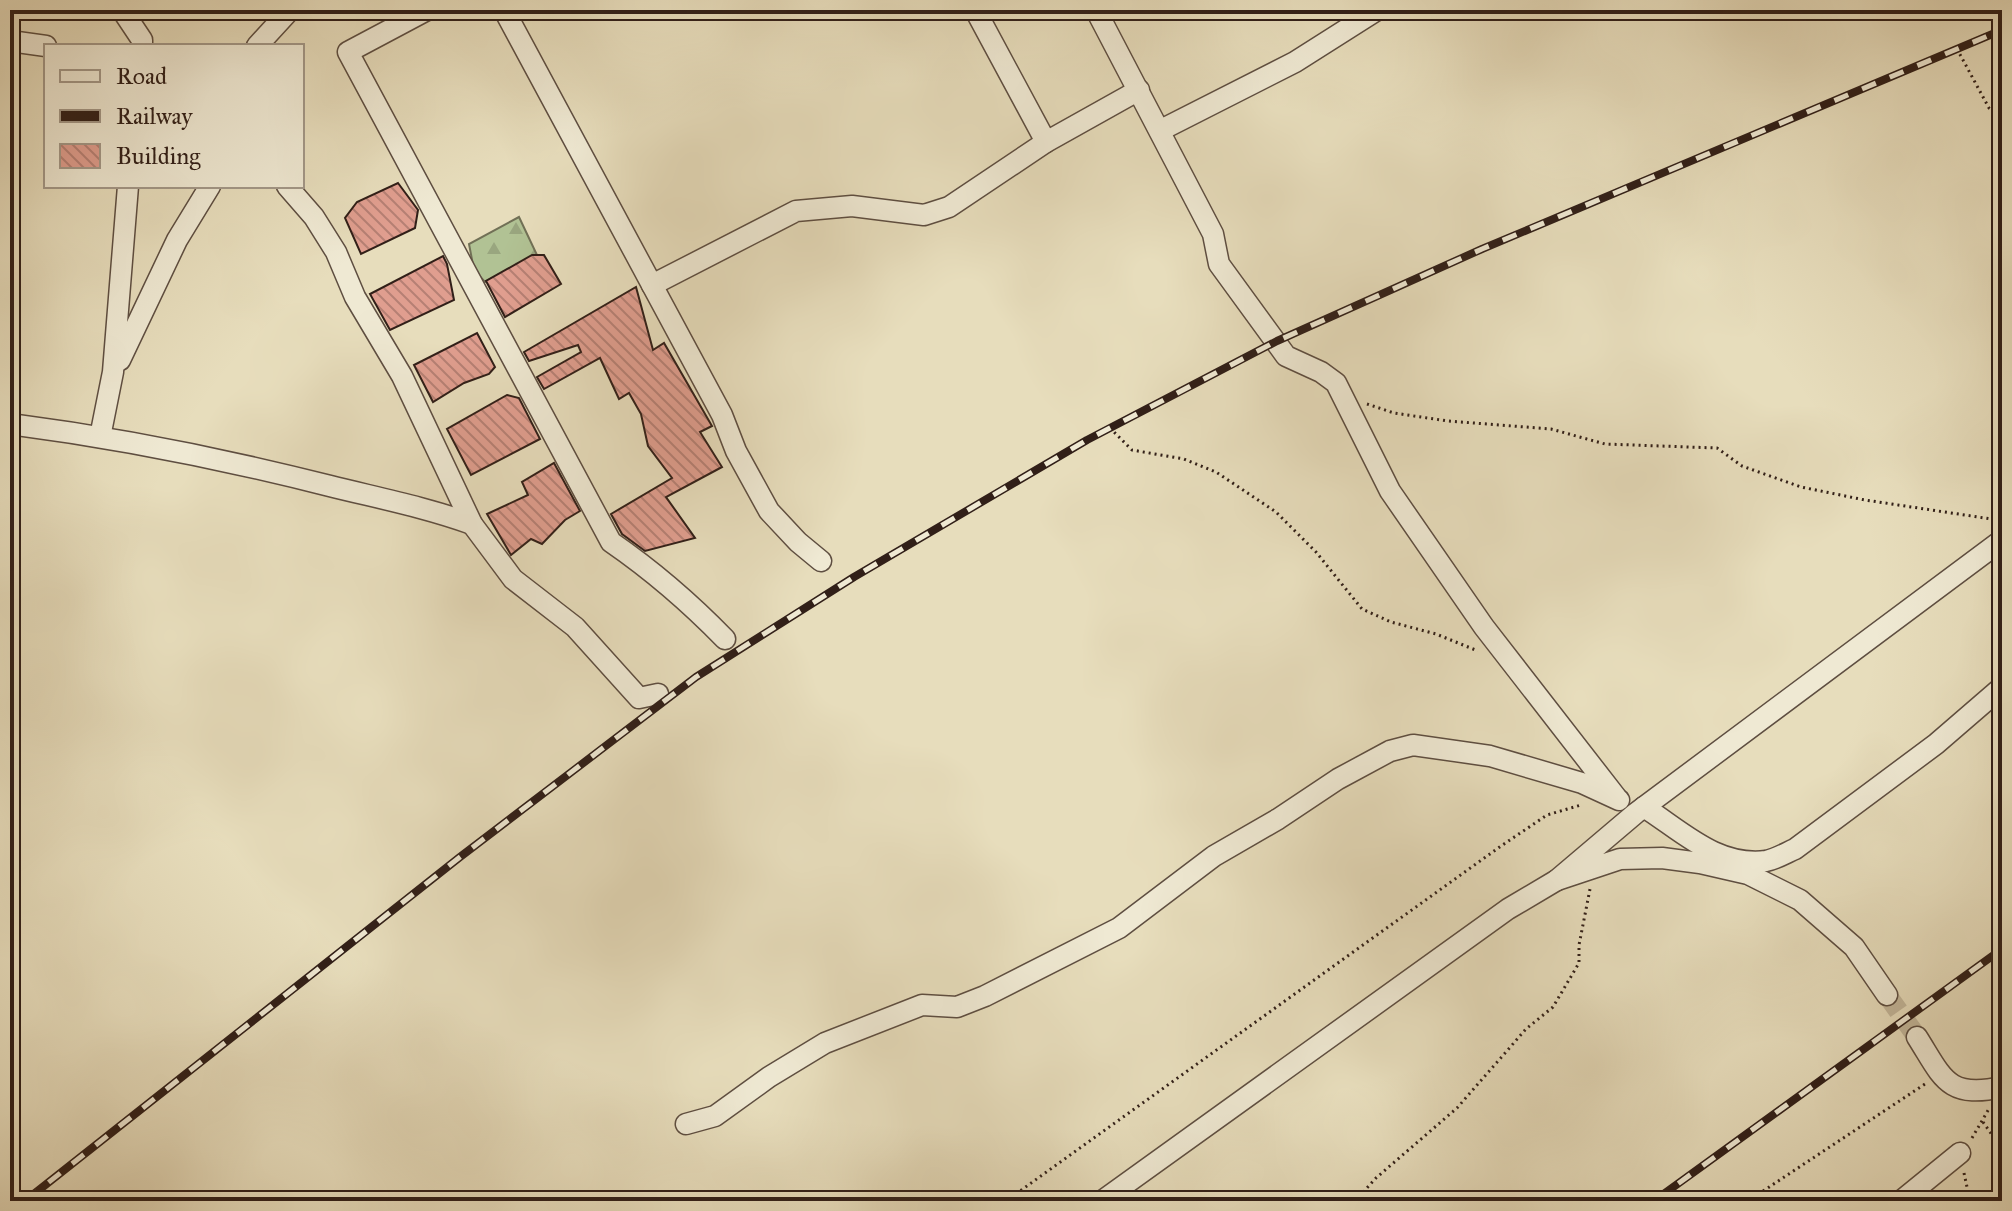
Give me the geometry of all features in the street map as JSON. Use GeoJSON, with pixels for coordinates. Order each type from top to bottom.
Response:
{"type":"FeatureCollection","features":[{"type":"Feature","properties":{"kind":"street"},"geometry":{"type":"LineString","coordinates":[[122,10],[142,44]]}},
{"type":"Feature","properties":{"kind":"street"},"geometry":{"type":"LineString","coordinates":[[259,44],[290,10]]}},
{"type":"Feature","properties":{"kind":"street"},"geometry":{"type":"LineString","coordinates":[[427,10],[348,52],[611,542],[691,603],[725,639]]}},
{"type":"Feature","properties":{"kind":"street"},"geometry":{"type":"LineString","coordinates":[[504,10],[722,415],[736,451],[769,511],[821,561]]}},
{"type":"Feature","properties":{"kind":"street"},"geometry":{"type":"LineString","coordinates":[[975,10],[1046,142]]}},
{"type":"Feature","properties":{"kind":"street"},"geometry":{"type":"LineString","coordinates":[[1096,10],[1213,234],[1219,264],[1286,356],[1321,372],[1336,383],[1390,491],[1504,654],[1619,800]]}},
{"type":"Feature","properties":{"kind":"street"},"geometry":{"type":"LineString","coordinates":[[1161,130],[1295,62],[1377,10]]}},
{"type":"Feature","properties":{"kind":"street"},"geometry":{"type":"LineString","coordinates":[[10,41],[44,46]]}},
{"type":"Feature","properties":{"kind":"street"},"geometry":{"type":"LineString","coordinates":[[652,285],[796,211],[852,206],[924,215],[949,207],[1046,142],[1139,90]]}},
{"type":"Feature","properties":{"kind":"street"},"geometry":{"type":"LineString","coordinates":[[100,437],[113,372],[128,188]]}},
{"type":"Feature","properties":{"kind":"street"},"geometry":{"type":"LineString","coordinates":[[113,372],[177,240],[209,188]]}},
{"type":"Feature","properties":{"kind":"street"},"geometry":{"type":"LineString","coordinates":[[289,188],[314,217],[336,252],[355,297],[402,376],[472,524],[513,579],[575,627],[639,698],[658,694]]}},
{"type":"Feature","properties":{"kind":"street"},"geometry":{"type":"LineString","coordinates":[[10,424],[100,437],[269,471],[425,507],[472,524]]}},
{"type":"Feature","properties":{"kind":"street"},"geometry":{"type":"LineString","coordinates":[[1102,1201],[1508,909],[1557,880],[1644,807],[2002,540]]}},
{"type":"Feature","properties":{"kind":"street"},"geometry":{"type":"LineString","coordinates":[[1644,807],[1703,848],[1731,860],[1768,861],[1795,849],[1936,744],[2002,687]]}},
{"type":"Feature","properties":{"kind":"street"},"geometry":{"type":"LineString","coordinates":[[686,1124],[715,1116],[769,1077],[825,1043],[922,1005],[957,1007],[1119,928],[1214,856],[1338,779],[1390,751],[1413,745],[1490,756],[1582,783],[1619,800]]}},
{"type":"Feature","properties":{"kind":"street"},"geometry":{"type":"LineString","coordinates":[[1557,880],[1620,859],[1662,858],[1748,874],[1800,900],[1811,909],[1854,947],[1887,995]]}},
{"type":"Feature","properties":{"kind":"street"},"geometry":{"type":"LineString","coordinates":[[1917,1037],[1946,1082],[1963,1090],[2002,1087]]}},
{"type":"Feature","properties":{"kind":"street"},"geometry":{"type":"LineString","coordinates":[[1901,1201],[1960,1153]]}},
{"type":"Feature","properties":{"kind":"path"},"geometry":{"type":"LineString","coordinates":[[1957,49],[1989,108],[2002,117]]}},
{"type":"Feature","properties":{"kind":"path"},"geometry":{"type":"LineString","coordinates":[[1345,397],[1394,413],[1494,426],[1551,429],[1605,444],[1717,448],[1742,466],[1801,487],[2002,521]]}},
{"type":"Feature","properties":{"kind":"path"},"geometry":{"type":"LineString","coordinates":[[1110,428],[1132,450],[1184,459],[1216,472],[1276,512],[1316,552],[1362,609],[1491,657],[1504,654]]}},
{"type":"Feature","properties":{"kind":"path"},"geometry":{"type":"LineString","coordinates":[[1006,1201],[1547,815],[1619,800]]}},
{"type":"Feature","properties":{"kind":"path"},"geometry":{"type":"LineString","coordinates":[[1355,1201],[1376,1178],[1457,1108],[1526,1029],[1553,1007],[1579,963],[1591,868]]}},
{"type":"Feature","properties":{"kind":"path"},"geometry":{"type":"LineString","coordinates":[[1748,1201],[1804,1161],[1923,1085],[1937,1068]]}},
{"type":"Feature","properties":{"kind":"path"},"geometry":{"type":"LineString","coordinates":[[1983,1122],[2002,1149]]}},
{"type":"Feature","properties":{"kind":"green space"},"geometry":{"type":"Polygon","coordinates":[[[519,217],[537,255],[485,282],[474,270],[469,244],[519,217]]]}},
{"type":"Feature","properties":{"kind":"building"},"geometry":{"type":"Polygon","coordinates":[[[398,183],[418,210],[415,228],[361,254],[345,218],[357,202],[398,183]]]}},
{"type":"Feature","properties":{"kind":"building"},"geometry":{"type":"Polygon","coordinates":[[[532,255],[544,255],[561,284],[505,317],[486,281],[532,255]]]}},
{"type":"Feature","properties":{"kind":"building"},"geometry":{"type":"Polygon","coordinates":[[[443,256],[454,300],[390,330],[370,294],[443,256]]]}},
{"type":"Feature","properties":{"kind":"building"},"geometry":{"type":"Polygon","coordinates":[[[636,287],[653,350],[664,343],[712,426],[700,432],[722,467],[666,497],[695,538],[645,551],[622,534],[611,514],[672,478],[648,446],[641,414],[629,393],[619,399],[600,358],[544,389],[537,377],[581,352],[578,345],[529,361],[524,352],[636,287]]]}},
{"type":"Feature","properties":{"kind":"building"},"geometry":{"type":"Polygon","coordinates":[[[477,333],[495,367],[489,374],[464,383],[433,402],[414,365],[477,333]]]}},
{"type":"Feature","properties":{"kind":"building"},"geometry":{"type":"Polygon","coordinates":[[[507,395],[519,398],[540,439],[471,475],[447,429],[507,395]]]}},
{"type":"Feature","properties":{"kind":"building"},"geometry":{"type":"Polygon","coordinates":[[[554,463],[580,511],[565,520],[542,544],[531,539],[511,555],[487,514],[528,495],[522,482],[554,463]]]}},
{"type":"Feature","properties":{"kind":"tunnel"},"geometry":{"type":"LineString","coordinates":[[1887,995],[1917,1037]]}},
{"type":"Feature","properties":{"kind":"railway"},"geometry":{"type":"LineString","coordinates":[[25,1201],[460,857],[696,677],[854,577],[1087,440],[1277,341],[1482,249],[2002,30]]}},
{"type":"Feature","properties":{"kind":"railway"},"geometry":{"type":"LineString","coordinates":[[1654,1201],[2002,949]]}}]}
